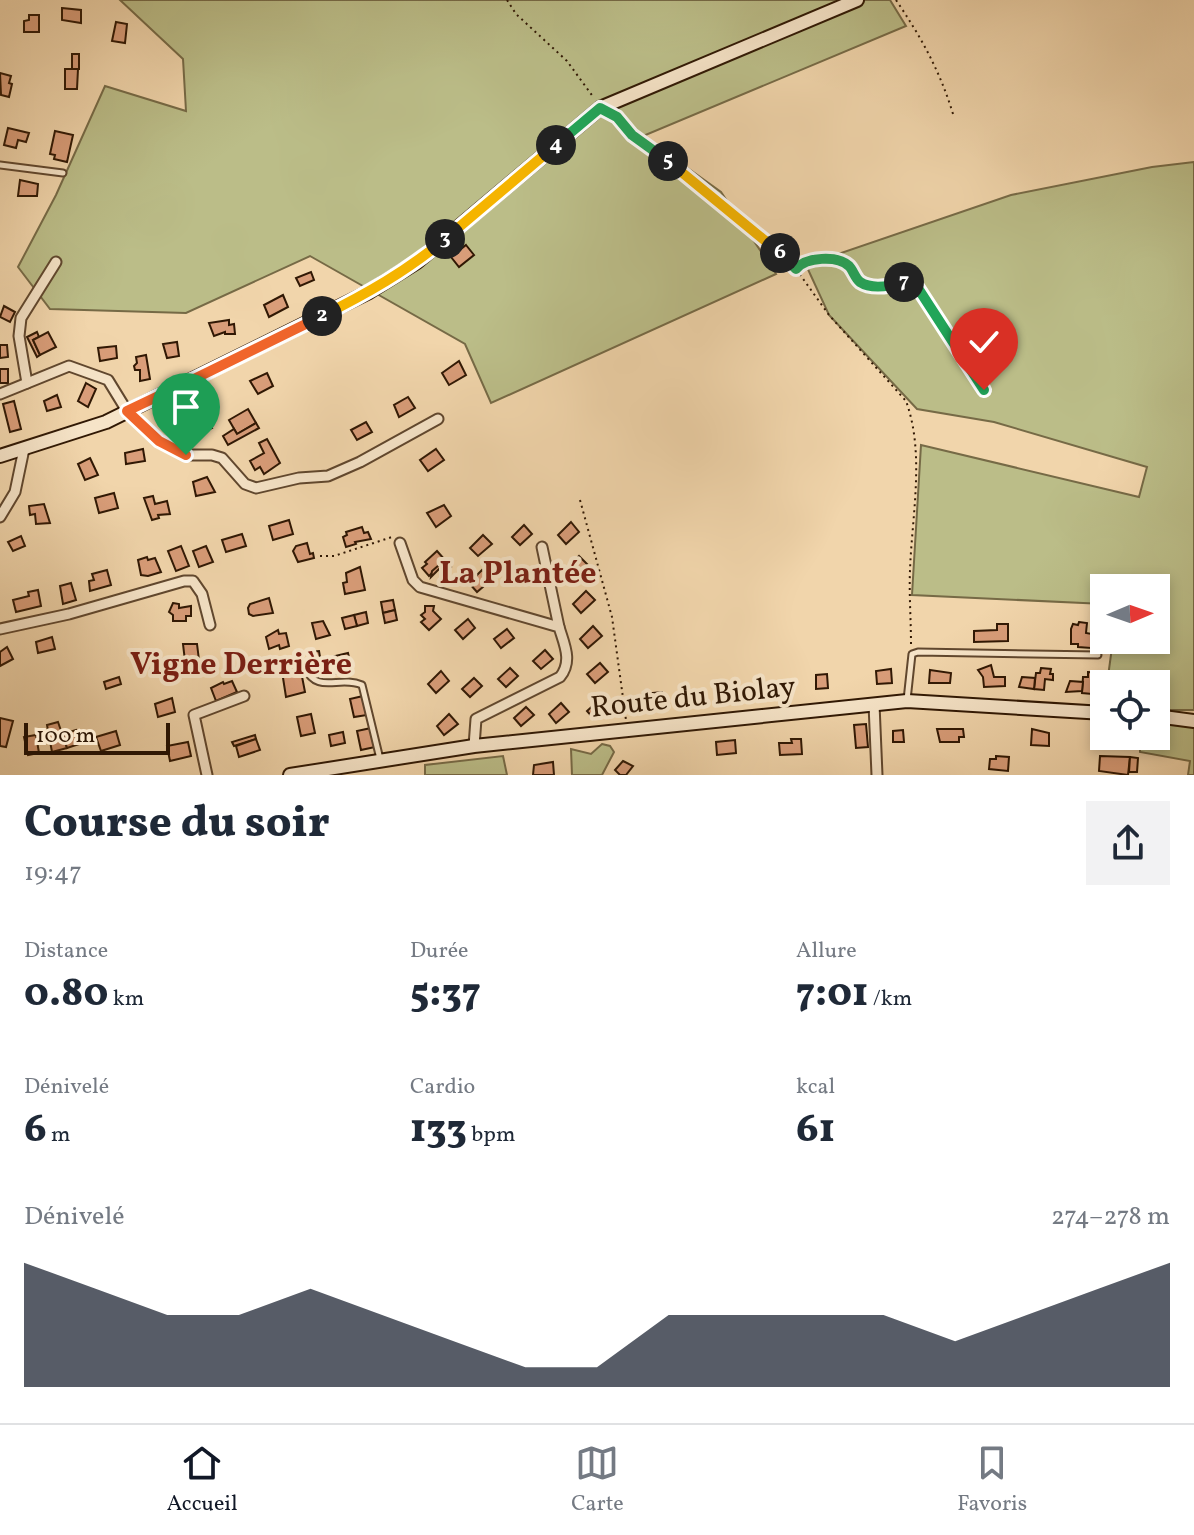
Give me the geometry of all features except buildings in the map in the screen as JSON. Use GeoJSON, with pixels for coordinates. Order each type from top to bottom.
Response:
{"type":"FeatureCollection","features":[{"type":"Feature","properties":{"kind":"street"},"geometry":{"type":"LineString","coordinates":[[0,456],[92,427],[369,292],[417,262],[600,108],[857,0]]}},
{"type":"Feature","properties":{"kind":"street"},"geometry":{"type":"LineString","coordinates":[[27,383],[19,336],[21,318],[56,262]]}},
{"type":"Feature","properties":{"kind":"street"},"geometry":{"type":"LineString","coordinates":[[0,394],[69,366],[108,380],[127,411],[159,441],[186,455],[222,458],[245,484],[256,488],[299,478],[328,476],[438,419]]}},
{"type":"Feature","properties":{"kind":"street"},"geometry":{"type":"LineString","coordinates":[[0,517],[19,483],[24,449]]}},
{"type":"Feature","properties":{"kind":"street"},"geometry":{"type":"LineString","coordinates":[[400,543],[413,580],[420,587],[559,627]]}},
{"type":"Feature","properties":{"kind":"street"},"geometry":{"type":"LineString","coordinates":[[474,746],[476,719],[565,672],[567,657],[542,547]]}},
{"type":"Feature","properties":{"kind":"street"},"geometry":{"type":"LineString","coordinates":[[0,629],[69,614],[184,581],[193,581],[202,594],[210,625]]}},
{"type":"Feature","properties":{"kind":"street"},"geometry":{"type":"LineString","coordinates":[[207,775],[194,715],[244,696]]}},
{"type":"Feature","properties":{"kind":"street","name":"Route du Biolay"},"geometry":{"type":"LineString","coordinates":[[290,775],[474,746],[907,701],[1090,712]]}},
{"type":"Feature","properties":{"kind":"street"},"geometry":{"type":"LineString","coordinates":[[874,704],[877,775]]}},
{"type":"Feature","properties":{"kind":"street"},"geometry":{"type":"LineString","coordinates":[[1170,715],[1194,713]]}},
{"type":"Feature","properties":{"kind":"street"},"geometry":{"type":"LineString","coordinates":[[1170,718],[1194,721]]}},
{"type":"Feature","properties":{"kind":"lane"},"geometry":{"type":"LineString","coordinates":[[0,165],[63,173]]}},
{"type":"Feature","properties":{"kind":"lane"},"geometry":{"type":"LineString","coordinates":[[907,701],[912,654],[938,651],[1098,655]]}},
{"type":"Feature","properties":{"kind":"lane"},"geometry":{"type":"LineString","coordinates":[[305,668],[310,678],[317,682],[354,681],[362,685],[380,759]]}},
{"type":"Feature","properties":{"kind":"path"},"geometry":{"type":"LineString","coordinates":[[507,0],[516,14],[567,61],[600,108],[617,117],[641,142],[703,188],[796,269],[829,315],[906,401],[913,418],[915,447],[910,574],[912,654]]}},
{"type":"Feature","properties":{"kind":"path"},"geometry":{"type":"LineString","coordinates":[[896,0],[926,46],[944,84],[953,114]]}},
{"type":"Feature","properties":{"kind":"path"},"geometry":{"type":"LineString","coordinates":[[796,269],[800,264],[829,258],[847,264],[860,282],[878,286],[914,282],[984,390]]}},
{"type":"Feature","properties":{"kind":"path"},"geometry":{"type":"LineString","coordinates":[[580,500],[612,617],[628,729]]}},
{"type":"Feature","properties":{"kind":"path"},"geometry":{"type":"LineString","coordinates":[[320,556],[334,556],[392,537],[400,543]]}},
{"type":"Feature","properties":{"kind":"green space"},"geometry":{"type":"Polygon","coordinates":[[[120,0],[890,0],[906,26],[643,136],[721,192],[776,274],[491,403],[465,344],[310,256],[186,313],[50,309],[18,267],[56,195],[105,86],[186,111],[183,59],[120,0]]]}},
{"type":"Feature","properties":{"kind":"green space"},"geometry":{"type":"Polygon","coordinates":[[[1194,162],[1194,710],[1170,710],[1170,670],[1109,670],[1111,654],[1170,654],[1170,574],[1090,574],[1090,603],[912,595],[921,445],[1139,497],[1147,467],[994,422],[917,409],[829,315],[806,265],[1011,195],[1152,167],[1194,162]]]}},
{"type":"Feature","properties":{"kind":"green space"},"geometry":{"type":"Polygon","coordinates":[[[1170,722],[1194,725],[1194,775],[1188,775],[1190,761],[1140,752],[1170,750],[1170,722]]]}},
{"type":"Feature","properties":{"kind":"green space"},"geometry":{"type":"Polygon","coordinates":[[[602,744],[610,746],[614,752],[602,775],[572,775],[571,749],[591,754],[602,744]]]}},
{"type":"Feature","properties":{"kind":"green space"},"geometry":{"type":"Polygon","coordinates":[[[503,756],[507,775],[425,775],[425,765],[503,756]]]}},
{"type":"Feature","properties":{"kind":"district","name":"La Plantée"},"geometry":{"type":"Point","coordinates":[518,572]}},
{"type":"Feature","properties":{"kind":"district","name":"Vigne Derrière"},"geometry":{"type":"Point","coordinates":[241,663]}},
{"type":"Feature","properties":{"kind":"route"},"geometry":{"type":"LineString","coordinates":[[186,455],[159,441],[127,411],[369,292],[417,262],[600,108],[617,117],[632,135],[703,188],[796,269],[800,264],[829,258],[847,264],[860,282],[878,286],[914,282],[984,390]]}}]}
